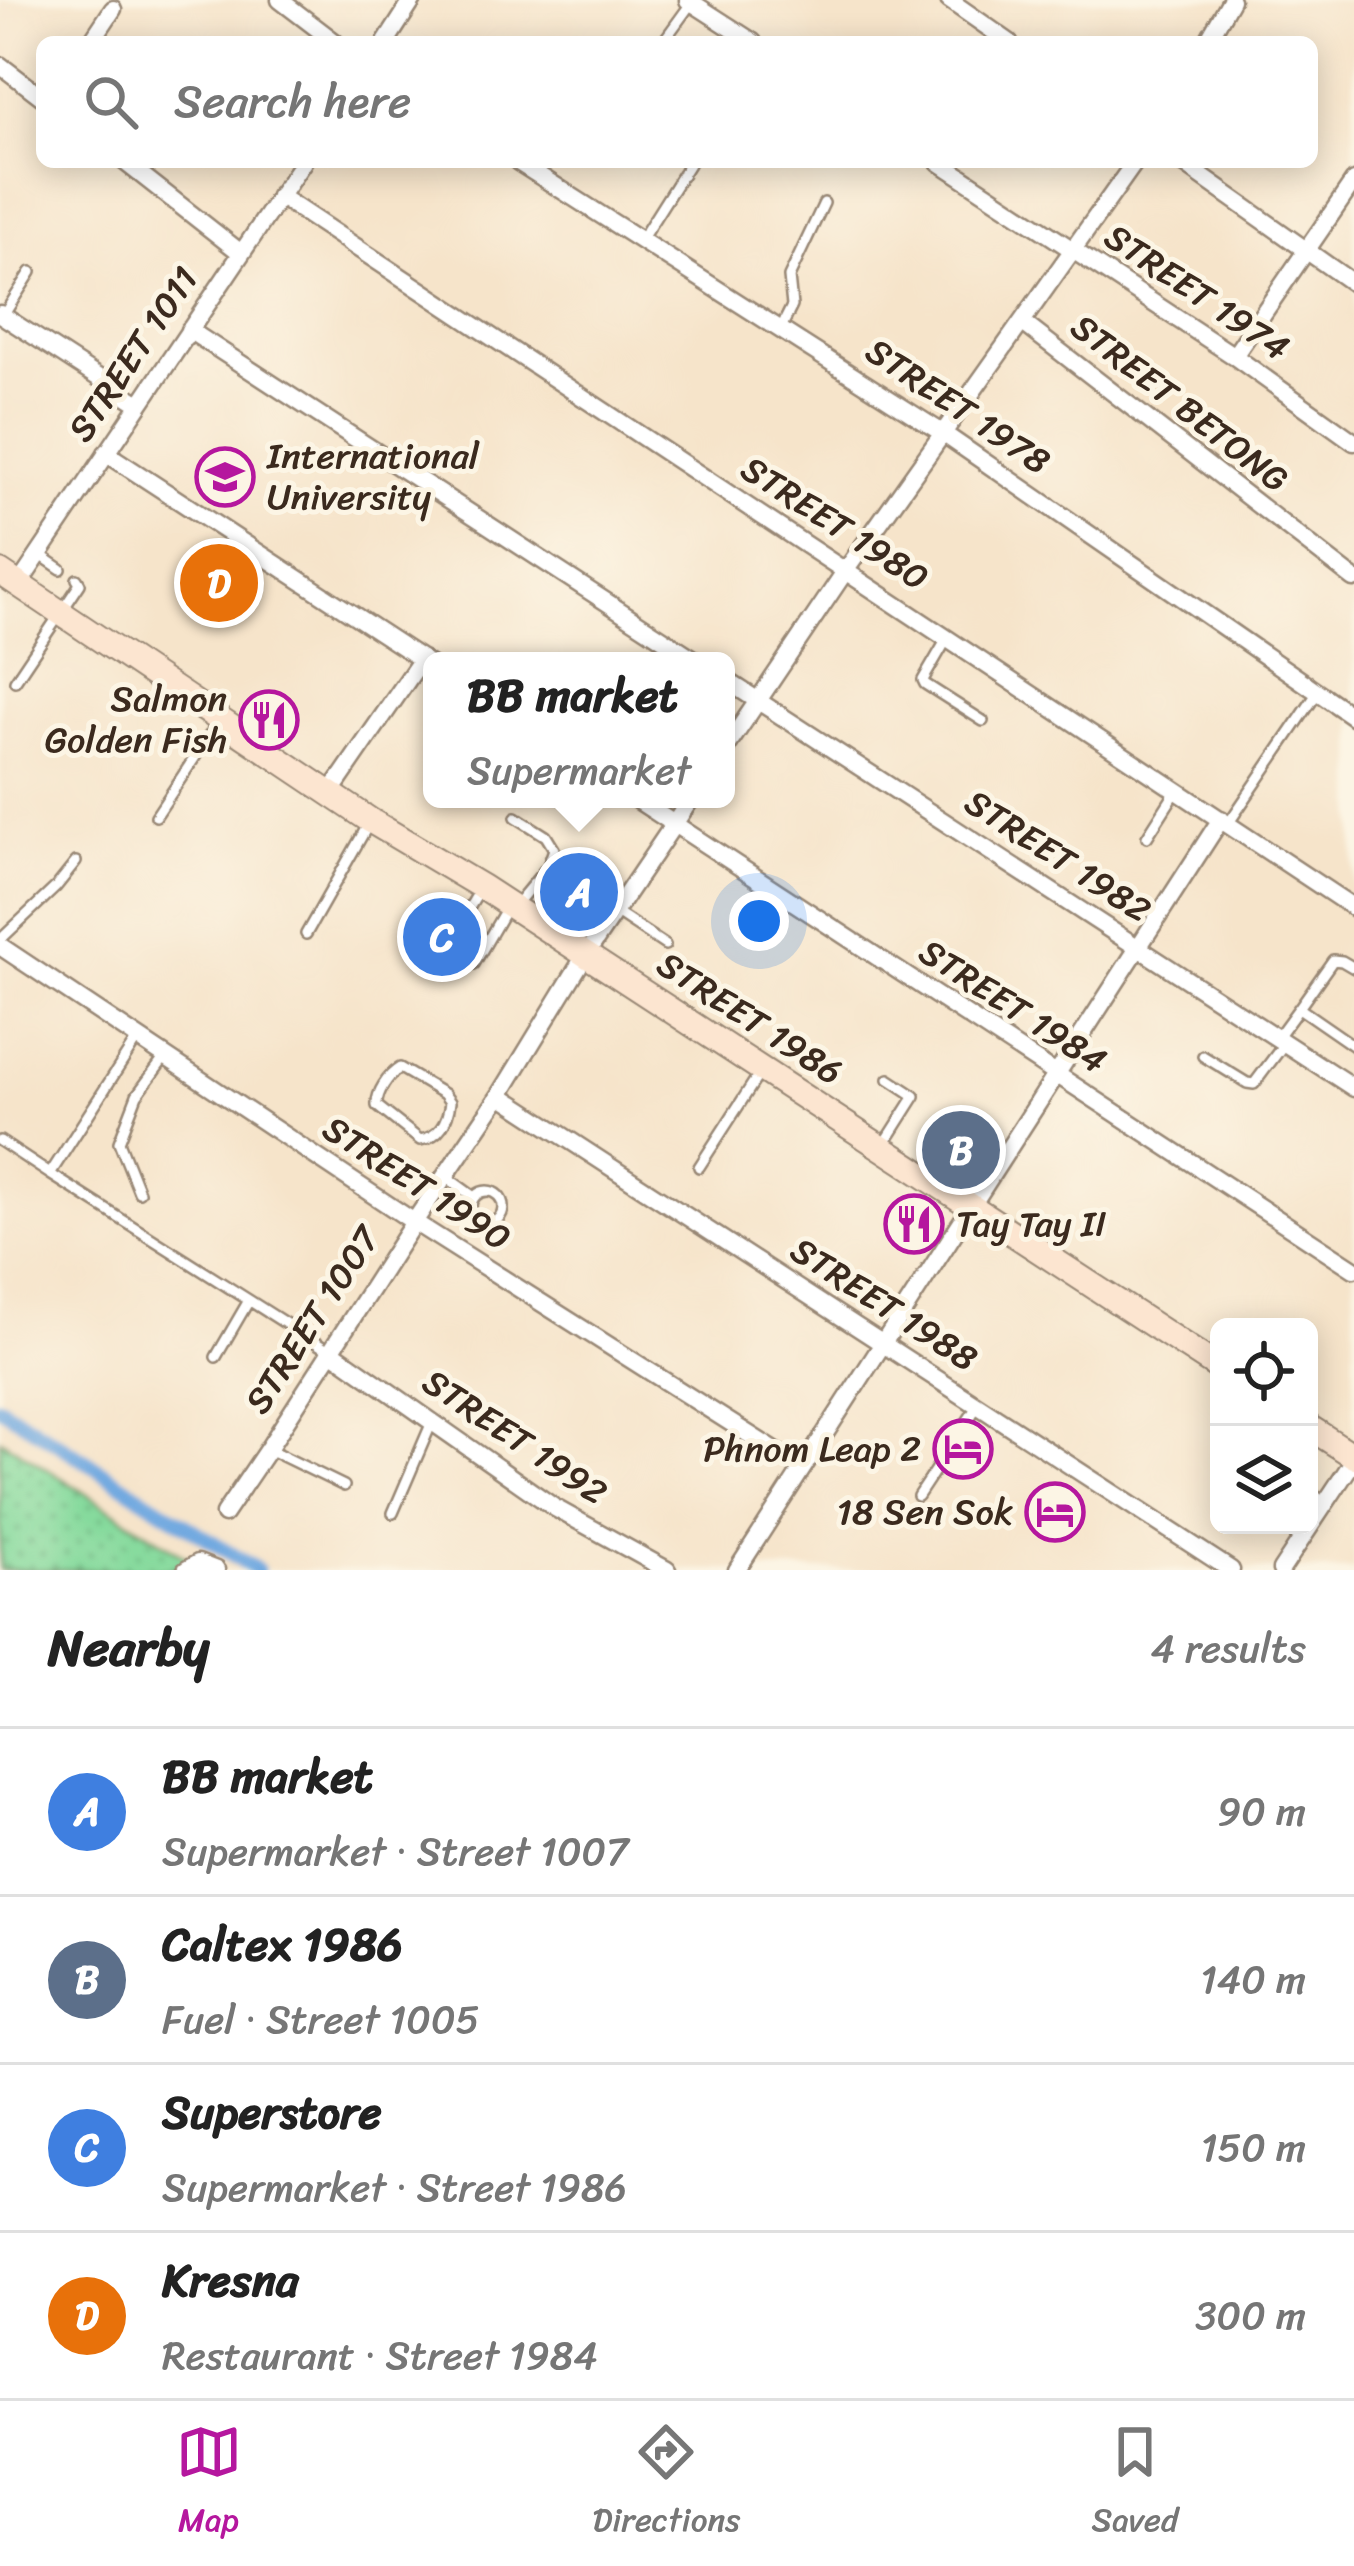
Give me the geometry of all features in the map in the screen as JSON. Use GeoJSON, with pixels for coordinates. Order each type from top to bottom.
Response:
{"type":"FeatureCollection","features":[{"type":"Feature","properties":{"kind":"main road","name":"STREET 1986"},"geometry":{"type":"LineString","coordinates":[[6,579],[61,611],[371,821],[482,887],[1210,1362]]}},
{"type":"Feature","properties":{"kind":"main road"},"geometry":{"type":"LineString","coordinates":[[1318,1433],[1354,1458]]}},
{"type":"Feature","properties":{"kind":"street"},"geometry":{"type":"LineString","coordinates":[[280,0],[327,36]]}},
{"type":"Feature","properties":{"kind":"street"},"geometry":{"type":"LineString","coordinates":[[390,36],[413,0]]}},
{"type":"Feature","properties":{"kind":"street"},"geometry":{"type":"LineString","coordinates":[[949,0],[1001,36]]}},
{"type":"Feature","properties":{"kind":"street"},"geometry":{"type":"LineString","coordinates":[[690,1],[744,36]]}},
{"type":"Feature","properties":{"kind":"street"},"geometry":{"type":"LineString","coordinates":[[1210,36],[1226,2]]}},
{"type":"Feature","properties":{"kind":"street"},"geometry":{"type":"LineString","coordinates":[[95,36],[113,9]]}},
{"type":"Feature","properties":{"kind":"street"},"geometry":{"type":"LineString","coordinates":[[0,64],[36,93]]}},
{"type":"Feature","properties":{"kind":"street"},"geometry":{"type":"LineString","coordinates":[[133,168],[241,253]]}},
{"type":"Feature","properties":{"kind":"street","name":"STREET 1011"},"geometry":{"type":"LineString","coordinates":[[6,579],[39,554],[299,168]]}},
{"type":"Feature","properties":{"kind":"street","name":"STREET 1978"},"geometry":{"type":"LineString","coordinates":[[527,168],[944,434],[1354,717]]}},
{"type":"Feature","properties":{"kind":"street","name":"STREET 1974"},"geometry":{"type":"LineString","coordinates":[[948,168],[1234,356],[1354,442]]}},
{"type":"Feature","properties":{"kind":"street"},"geometry":{"type":"LineString","coordinates":[[735,734],[1132,168]]}},
{"type":"Feature","properties":{"kind":"street"},"geometry":{"type":"LineString","coordinates":[[1190,168],[1354,284]]}},
{"type":"Feature","properties":{"kind":"street"},"geometry":{"type":"LineString","coordinates":[[1234,356],[1354,181]]}},
{"type":"Feature","properties":{"kind":"street","name":"STREET 1980"},"geometry":{"type":"LineString","coordinates":[[279,196],[1354,908]]}},
{"type":"Feature","properties":{"kind":"street"},"geometry":{"type":"LineString","coordinates":[[1,315],[139,404]]}},
{"type":"Feature","properties":{"kind":"street","name":"STREET BETONG"},"geometry":{"type":"LineString","coordinates":[[1023,323],[1354,579]]}},
{"type":"Feature","properties":{"kind":"street"},"geometry":{"type":"LineString","coordinates":[[189,330],[683,652]]}},
{"type":"Feature","properties":{"kind":"street"},"geometry":{"type":"LineString","coordinates":[[106,453],[423,660]]}},
{"type":"Feature","properties":{"kind":"street"},"geometry":{"type":"LineString","coordinates":[[330,793],[423,668]]}},
{"type":"Feature","properties":{"kind":"street","name":"STREET 1982"},"geometry":{"type":"LineString","coordinates":[[735,686],[1354,1088]]}},
{"type":"Feature","properties":{"kind":"street","name":"STREET 1984"},"geometry":{"type":"LineString","coordinates":[[650,808],[1354,1269]]}},
{"type":"Feature","properties":{"kind":"street","name":"STREET 1007"},"geometry":{"type":"LineString","coordinates":[[224,1514],[685,808]]}},
{"type":"Feature","properties":{"kind":"street"},"geometry":{"type":"LineString","coordinates":[[737,1570],[970,1206],[987,1170],[1224,822]]}},
{"type":"Feature","properties":{"kind":"street","name":"STREET 1990"},"geometry":{"type":"LineString","coordinates":[[0,943],[414,1222],[802,1468]]}},
{"type":"Feature","properties":{"kind":"street","name":"STREET 1988"},"geometry":{"type":"LineString","coordinates":[[500,1095],[1231,1570]]}},
{"type":"Feature","properties":{"kind":"street","name":"STREET 1992"},"geometry":{"type":"LineString","coordinates":[[331,1351],[555,1508],[667,1570]]}},
{"type":"Feature","properties":{"kind":"street"},"geometry":{"type":"LineString","coordinates":[[1281,1570],[1354,1458]]}},
{"type":"Feature","properties":{"kind":"street"},"geometry":{"type":"LineString","coordinates":[[186,1570],[198,1563],[216,1570]]}},
{"type":"Feature","properties":{"kind":"lane"},"geometry":{"type":"LineString","coordinates":[[667,36],[690,1]]}},
{"type":"Feature","properties":{"kind":"lane"},"geometry":{"type":"LineString","coordinates":[[641,240],[686,168]]}},
{"type":"Feature","properties":{"kind":"lane"},"geometry":{"type":"LineString","coordinates":[[781,328],[792,306],[790,278],[824,203]]}},
{"type":"Feature","properties":{"kind":"lane"},"geometry":{"type":"LineString","coordinates":[[1,315],[31,272]]}},
{"type":"Feature","properties":{"kind":"lane"},"geometry":{"type":"LineString","coordinates":[[39,554],[61,568]]}},
{"type":"Feature","properties":{"kind":"lane"},"geometry":{"type":"LineString","coordinates":[[15,681],[80,584],[77,579]]}},
{"type":"Feature","properties":{"kind":"lane"},"geometry":{"type":"LineString","coordinates":[[948,638],[923,680],[983,721]]}},
{"type":"Feature","properties":{"kind":"lane"},"geometry":{"type":"LineString","coordinates":[[1224,822],[1318,692]]}},
{"type":"Feature","properties":{"kind":"lane"},"geometry":{"type":"LineString","coordinates":[[156,816],[220,719]]}},
{"type":"Feature","properties":{"kind":"lane"},"geometry":{"type":"LineString","coordinates":[[1147,837],[1177,790]]}},
{"type":"Feature","properties":{"kind":"lane"},"geometry":{"type":"LineString","coordinates":[[482,887],[450,940],[453,958],[462,964],[474,964],[511,906],[548,866],[554,850],[546,836],[516,817]]}},
{"type":"Feature","properties":{"kind":"lane"},"geometry":{"type":"LineString","coordinates":[[306,934],[371,821]]}},
{"type":"Feature","properties":{"kind":"lane"},"geometry":{"type":"LineString","coordinates":[[0,943],[76,862]]}},
{"type":"Feature","properties":{"kind":"lane"},"geometry":{"type":"LineString","coordinates":[[615,912],[665,945]]}},
{"type":"Feature","properties":{"kind":"lane"},"geometry":{"type":"LineString","coordinates":[[1203,1056],[1254,1084],[1334,960],[1354,968]]}},
{"type":"Feature","properties":{"kind":"lane"},"geometry":{"type":"LineString","coordinates":[[1299,1008],[1354,1046]]}},
{"type":"Feature","properties":{"kind":"lane"},"geometry":{"type":"LineString","coordinates":[[50,1174],[137,1039]]}},
{"type":"Feature","properties":{"kind":"lane"},"geometry":{"type":"LineString","coordinates":[[139,1192],[119,1142],[137,1095],[165,1057]]}},
{"type":"Feature","properties":{"kind":"lane"},"geometry":{"type":"LineString","coordinates":[[699,1167],[762,1069]]}},
{"type":"Feature","properties":{"kind":"lane"},"geometry":{"type":"LineString","coordinates":[[406,1070],[444,1094],[450,1102],[443,1127],[420,1140],[377,1106],[381,1090],[395,1071],[406,1070]]}},
{"type":"Feature","properties":{"kind":"lane"},"geometry":{"type":"LineString","coordinates":[[882,1148],[915,1096],[889,1079]]}},
{"type":"Feature","properties":{"kind":"lane"},"geometry":{"type":"LineString","coordinates":[[443,1127],[468,1142]]}},
{"type":"Feature","properties":{"kind":"lane"},"geometry":{"type":"LineString","coordinates":[[0,1141],[331,1351]]}},
{"type":"Feature","properties":{"kind":"lane"},"geometry":{"type":"LineString","coordinates":[[926,1177],[947,1156]]}},
{"type":"Feature","properties":{"kind":"lane"},"geometry":{"type":"LineString","coordinates":[[445,1176],[474,1197]]}},
{"type":"Feature","properties":{"kind":"lane"},"geometry":{"type":"LineString","coordinates":[[216,1357],[248,1301]]}},
{"type":"Feature","properties":{"kind":"lane"},"geometry":{"type":"LineString","coordinates":[[918,1496],[979,1404]]}},
{"type":"Feature","properties":{"kind":"lane"},"geometry":{"type":"LineString","coordinates":[[393,1513],[432,1422]]}},
{"type":"Feature","properties":{"kind":"lane"},"geometry":{"type":"LineString","coordinates":[[268,1449],[344,1486]]}},
{"type":"Feature","properties":{"kind":"lane"},"geometry":{"type":"LineString","coordinates":[[1318,1498],[1325,1505]]}},
{"type":"Feature","properties":{"kind":"green space"},"geometry":{"type":"Polygon","coordinates":[[[0,1439],[206,1570],[0,1570],[0,1439]]]}},
{"type":"Feature","properties":{"kind":"waterway"},"geometry":{"type":"LineString","coordinates":[[0,1407],[257,1570]]}},
{"type":"Feature","properties":{"kind":"place","name":"International University"},"geometry":{"type":"Point","coordinates":[225,477]}},
{"type":"Feature","properties":{"kind":"place","name":"Kresna"},"geometry":{"type":"Point","coordinates":[219,583]}},
{"type":"Feature","properties":{"kind":"place","name":"Salmon Golden Fish"},"geometry":{"type":"Point","coordinates":[269,720]}},
{"type":"Feature","properties":{"kind":"place","name":"BB market"},"geometry":{"type":"Point","coordinates":[579,892]}},
{"type":"Feature","properties":{"kind":"place","name":"Superstore"},"geometry":{"type":"Point","coordinates":[442,937]}},
{"type":"Feature","properties":{"kind":"place","name":"Caltex 1986"},"geometry":{"type":"Point","coordinates":[961,1150]}},
{"type":"Feature","properties":{"kind":"place","name":"Tay Tay II"},"geometry":{"type":"Point","coordinates":[914,1224]}},
{"type":"Feature","properties":{"kind":"place","name":"Phnom Leap 2"},"geometry":{"type":"Point","coordinates":[963,1449]}},
{"type":"Feature","properties":{"kind":"place","name":"18 Sen Sok"},"geometry":{"type":"Point","coordinates":[1055,1512]}}]}
